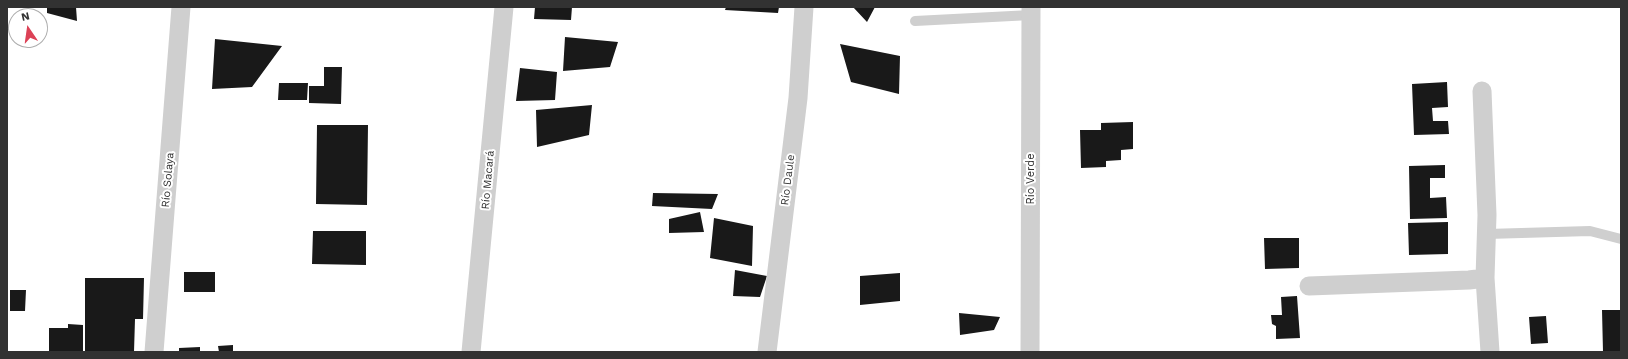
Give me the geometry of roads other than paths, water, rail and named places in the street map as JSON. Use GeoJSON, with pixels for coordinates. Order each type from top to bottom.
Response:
{"type":"FeatureCollection","features":[{"type":"Feature","properties":{"kind":"street","name":"Río Solaya"},"geometry":{"type":"LineString","coordinates":[[154,352],[181,7]]}},
{"type":"Feature","properties":{"kind":"street","name":"Río Macará"},"geometry":{"type":"LineString","coordinates":[[471,352],[504,7]]}},
{"type":"Feature","properties":{"kind":"street","name":"Río Daule"},"geometry":{"type":"LineString","coordinates":[[767,352],[798,98],[804,7]]}},
{"type":"Feature","properties":{"kind":"street","name":"Río Verde"},"geometry":{"type":"LineString","coordinates":[[1030,352],[1031,11]]}},
{"type":"Feature","properties":{"kind":"street"},"geometry":{"type":"LineString","coordinates":[[1482,91],[1487,215],[1486,278],[1490,352]]}},
{"type":"Feature","properties":{"kind":"street"},"geometry":{"type":"LineString","coordinates":[[1308,286],[1469,280],[1486,278]]}},
{"type":"Feature","properties":{"kind":"lane"},"geometry":{"type":"LineString","coordinates":[[915,21],[1031,11]]}},
{"type":"Feature","properties":{"kind":"lane"},"geometry":{"type":"LineString","coordinates":[[1486,234],[1590,231],[1621,239]]}}]}
